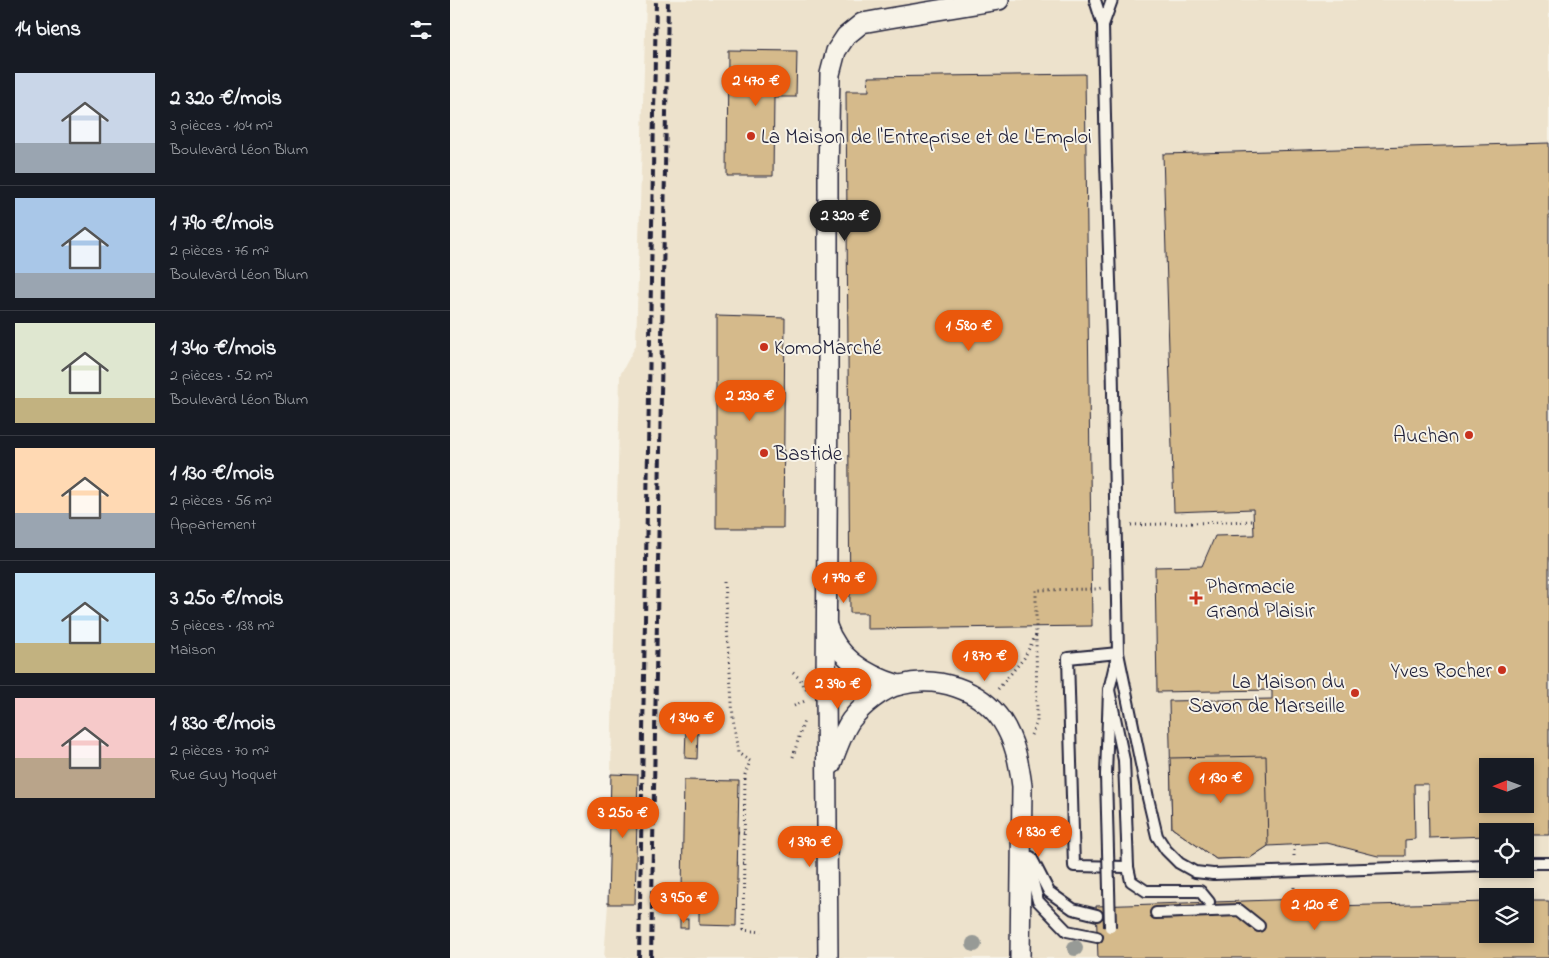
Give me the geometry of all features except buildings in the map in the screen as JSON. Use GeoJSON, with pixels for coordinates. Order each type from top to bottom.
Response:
{"type":"FeatureCollection","features":[{"type":"Feature","properties":{"kind":"street"},"geometry":{"type":"LineString","coordinates":[[828,958],[828,175],[830,74],[836,51],[846,36],[862,23],[997,0]]}},
{"type":"Feature","properties":{"kind":"street"},"geometry":{"type":"LineString","coordinates":[[827,625],[838,646],[856,665],[874,676],[899,685]]}},
{"type":"Feature","properties":{"kind":"street"},"geometry":{"type":"LineString","coordinates":[[827,778],[844,731],[851,720],[865,705],[899,685],[929,682],[942,683],[960,688],[978,698],[994,711],[1013,742],[1019,761],[1022,786],[1020,958]]}},
{"type":"Feature","properties":{"kind":"lane"},"geometry":{"type":"LineString","coordinates":[[1095,0],[1104,25]]}},
{"type":"Feature","properties":{"kind":"lane"},"geometry":{"type":"LineString","coordinates":[[1112,0],[1104,25],[1118,653],[1157,836],[1166,850],[1179,863],[1195,872],[1213,874],[1479,865]]}},
{"type":"Feature","properties":{"kind":"lane"},"geometry":{"type":"LineString","coordinates":[[1110,927],[1106,775],[1109,690],[1118,653]]}},
{"type":"Feature","properties":{"kind":"lane"},"geometry":{"type":"LineString","coordinates":[[1118,653],[1068,658],[1074,866],[1128,867]]}},
{"type":"Feature","properties":{"kind":"lane"},"geometry":{"type":"LineString","coordinates":[[1109,690],[1124,760],[1128,867],[1131,881],[1146,891],[1200,891],[1209,902]]}},
{"type":"Feature","properties":{"kind":"lane"},"geometry":{"type":"LineString","coordinates":[[1022,841],[1049,892],[1073,909],[1097,915]]}},
{"type":"Feature","properties":{"kind":"lane"},"geometry":{"type":"LineString","coordinates":[[1022,841],[1038,901],[1067,931],[1098,937]]}},
{"type":"Feature","properties":{"kind":"lane"},"geometry":{"type":"LineString","coordinates":[[1534,863],[1549,862]]}},
{"type":"Feature","properties":{"kind":"lane"},"geometry":{"type":"LineString","coordinates":[[1156,913],[1239,910],[1259,926]]}},
{"type":"Feature","properties":{"kind":"path"},"geometry":{"type":"LineString","coordinates":[[1116,552],[1130,526],[1253,521]]}},
{"type":"Feature","properties":{"kind":"path"},"geometry":{"type":"LineString","coordinates":[[724,582],[733,718],[738,753],[750,761],[745,775],[745,863],[742,930],[762,932]]}},
{"type":"Feature","properties":{"kind":"path"},"geometry":{"type":"LineString","coordinates":[[1019,761],[1037,722],[1036,590],[1097,589]]}},
{"type":"Feature","properties":{"kind":"path"},"geometry":{"type":"LineString","coordinates":[[997,690],[1024,658],[1036,634]]}},
{"type":"Feature","properties":{"kind":"path"},"geometry":{"type":"LineString","coordinates":[[792,673],[800,679],[804,689],[808,689],[807,710]]}},
{"type":"Feature","properties":{"kind":"path"},"geometry":{"type":"LineString","coordinates":[[794,706],[808,700]]}},
{"type":"Feature","properties":{"kind":"path"},"geometry":{"type":"LineString","coordinates":[[792,757],[805,718]]}},
{"type":"Feature","properties":{"kind":"path"},"geometry":{"type":"LineString","coordinates":[[738,832],[745,832]]}},
{"type":"Feature","properties":{"kind":"path"},"geometry":{"type":"LineString","coordinates":[[737,863],[745,863]]}},
{"type":"Feature","properties":{"kind":"shaded area"},"geometry":{"type":"Polygon","coordinates":[[[646,0],[1549,0],[1549,958],[604,958],[608,904],[620,375],[636,345],[646,0]]]}},
{"type":"Feature","properties":{"kind":"railway"},"geometry":{"type":"LineString","coordinates":[[639,958],[656,0]]}},
{"type":"Feature","properties":{"kind":"railway"},"geometry":{"type":"LineString","coordinates":[[651,958],[668,0]]}},
{"type":"Feature","properties":{"kind":"place","name":"La Maison de l'Entreprise et de L'Emploi"},"geometry":{"type":"Point","coordinates":[751,136]}},
{"type":"Feature","properties":{"kind":"place","name":"KomoMarché"},"geometry":{"type":"Point","coordinates":[764,347]}},
{"type":"Feature","properties":{"kind":"place","name":"Auchan"},"geometry":{"type":"Point","coordinates":[1469,435]}},
{"type":"Feature","properties":{"kind":"place","name":"Bastide"},"geometry":{"type":"Point","coordinates":[764,453]}},
{"type":"Feature","properties":{"kind":"place","name":"Pharmacie Grand Plaisir"},"geometry":{"type":"Point","coordinates":[1196,598]}},
{"type":"Feature","properties":{"kind":"place","name":"Yves Rocher"},"geometry":{"type":"Point","coordinates":[1502,670]}},
{"type":"Feature","properties":{"kind":"place","name":"La Maison du Savon de Marseille"},"geometry":{"type":"Point","coordinates":[1355,693]}}]}
